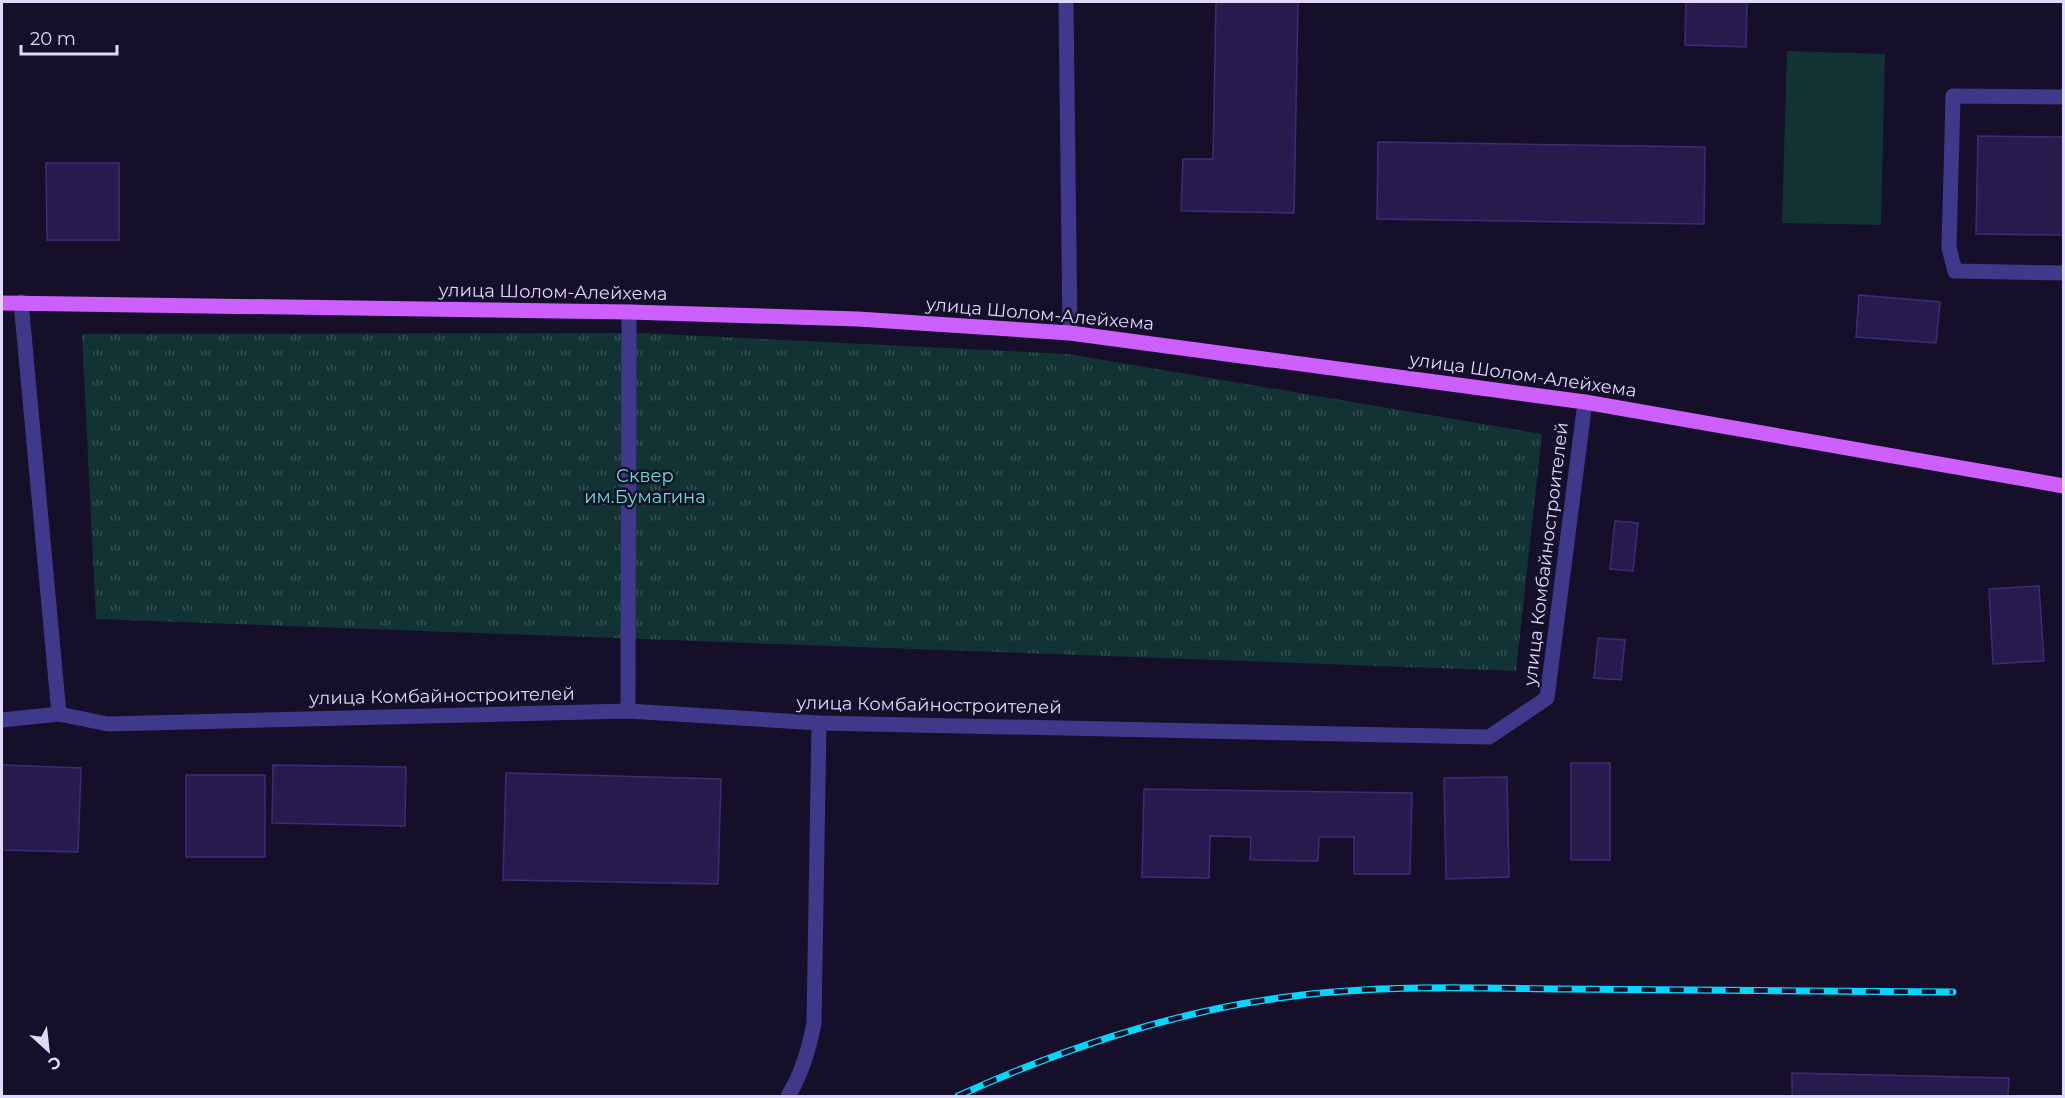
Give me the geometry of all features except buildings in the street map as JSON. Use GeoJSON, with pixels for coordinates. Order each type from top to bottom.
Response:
{"type":"FeatureCollection","features":[{"type":"Feature","properties":{"kind":"main road","name":"улица Шолом-Алейхема"},"geometry":{"type":"LineString","coordinates":[[2,303],[630,312],[858,319],[1070,333],[1585,402],[2064,486]]}},
{"type":"Feature","properties":{"kind":"street"},"geometry":{"type":"LineString","coordinates":[[1066,2],[1070,333]]}},
{"type":"Feature","properties":{"kind":"street"},"geometry":{"type":"LineString","coordinates":[[2064,97],[1953,96],[1949,248],[1955,271],[2064,273]]}},
{"type":"Feature","properties":{"kind":"street"},"geometry":{"type":"LineString","coordinates":[[21,302],[59,714]]}},
{"type":"Feature","properties":{"kind":"street"},"geometry":{"type":"LineString","coordinates":[[628,711],[630,312]]}},
{"type":"Feature","properties":{"kind":"street","name":"улица Комбайностроителей"},"geometry":{"type":"LineString","coordinates":[[2,720],[59,714],[108,724],[628,711],[819,723],[1489,737],[1547,698],[1585,402]]}},
{"type":"Feature","properties":{"kind":"street"},"geometry":{"type":"LineString","coordinates":[[788,1096],[802,1069],[814,1023],[819,723]]}},
{"type":"Feature","properties":{"kind":"green space"},"geometry":{"type":"Polygon","coordinates":[[[1787,51],[1885,54],[1881,225],[1782,223],[1787,51]]]}},
{"type":"Feature","properties":{"kind":"green space","name":"Сквер им.Бумагина"},"geometry":{"type":"Polygon","coordinates":[[[641,333],[1068,354],[1542,434],[1516,671],[96,619],[82,334],[641,333]]]}},
{"type":"Feature","properties":{"kind":"railway"},"geometry":{"type":"LineString","coordinates":[[958,1096],[1033,1064],[1152,1025],[1232,1006],[1308,994],[1380,989],[1453,988],[1953,992]]}}]}
